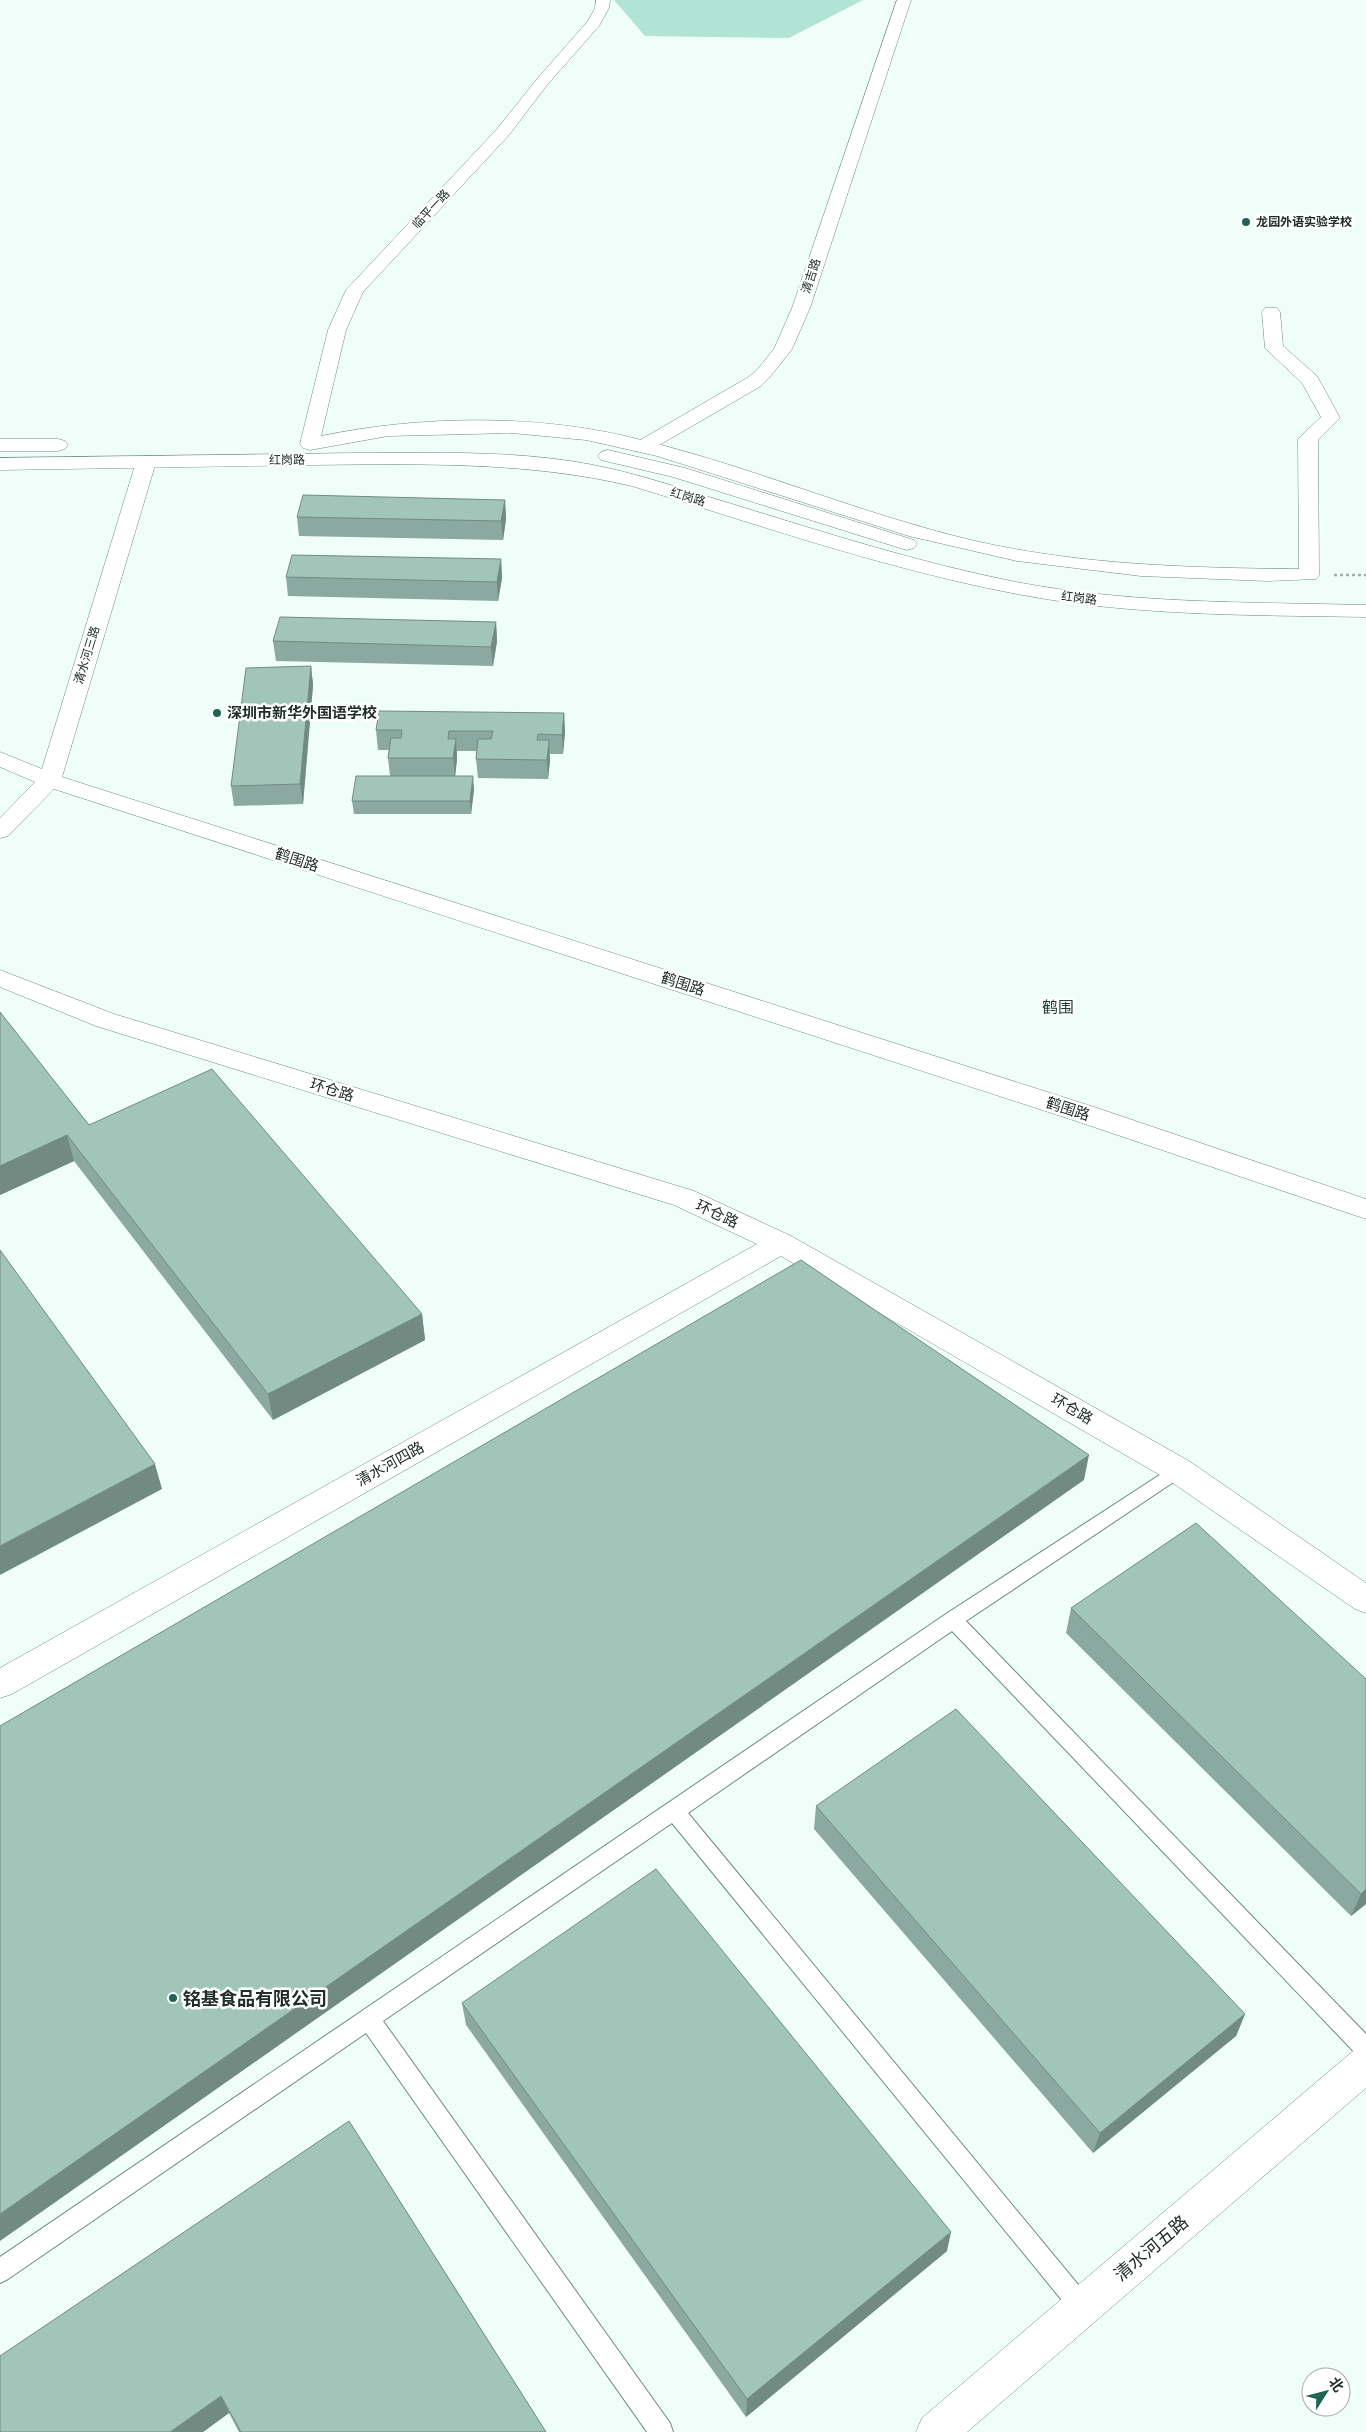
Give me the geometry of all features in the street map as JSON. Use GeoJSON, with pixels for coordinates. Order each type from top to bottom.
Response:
{"type":"FeatureCollection","features":[{"type":"Feature","properties":{"kind":"street","name":"临平一路"},"geometry":{"type":"LineString","coordinates":[[310,444],[337,330],[355,290],[504,132],[542,82],[594,23],[602,8],[603,0]]}},
{"type":"Feature","properties":{"kind":"street","name":"清吉路"},"geometry":{"type":"LineString","coordinates":[[642,447],[754,382],[767,372],[787,344],[801,308],[904,0]]}},
{"type":"Feature","properties":{"kind":"street"},"geometry":{"type":"LineString","coordinates":[[310,444],[369,432],[491,428],[580,433],[705,464],[887,523],[1015,555],[1135,571],[1308,575],[1308,439],[1331,418],[1310,380],[1274,348],[1271,312]]}},
{"type":"Feature","properties":{"kind":"street","name":"红岗路"},"geometry":{"type":"LineString","coordinates":[[0,445],[501,445],[603,455],[678,472],[908,544],[1020,571],[1159,590],[1366,595]]}},
{"type":"Feature","properties":{"kind":"street","name":"红岗路"},"geometry":{"type":"LineString","coordinates":[[0,464],[467,459],[560,465],[638,482],[891,559],[1017,588],[1090,599],[1169,606],[1366,610]]}},
{"type":"Feature","properties":{"kind":"street","name":"清水河三路"},"geometry":{"type":"LineString","coordinates":[[0,831],[50,780],[146,462]]}},
{"type":"Feature","properties":{"kind":"street","name":"鹤围路"},"geometry":{"type":"LineString","coordinates":[[0,759],[50,780],[1076,1111],[1366,1209]]}},
{"type":"Feature","properties":{"kind":"street","name":"环仓路"},"geometry":{"type":"LineString","coordinates":[[0,978],[105,1020],[684,1198],[781,1243],[1178,1470],[1366,1600]]}},
{"type":"Feature","properties":{"kind":"street","name":"清水河四路"},"geometry":{"type":"LineString","coordinates":[[0,1684],[781,1243]]}},
{"type":"Feature","properties":{"kind":"street","name":"清水河五路"},"geometry":{"type":"LineString","coordinates":[[936,2432],[1366,2064]]}},
{"type":"Feature","properties":{"kind":"lane"},"geometry":{"type":"LineString","coordinates":[[0,2271],[673,1810],[1178,1470]]}},
{"type":"Feature","properties":{"kind":"lane"},"geometry":{"type":"LineString","coordinates":[[953,1620],[1366,2049]]}},
{"type":"Feature","properties":{"kind":"lane"},"geometry":{"type":"LineString","coordinates":[[673,1810],[1082,2307]]}},
{"type":"Feature","properties":{"kind":"lane"},"geometry":{"type":"LineString","coordinates":[[368,2019],[661,2432]]}},
{"type":"Feature","properties":{"kind":"green space"},"geometry":{"type":"Polygon","coordinates":[[[614,0],[863,0],[789,38],[645,36],[614,0]]]}},
{"type":"Feature","properties":{"kind":"building"},"geometry":{"type":"Polygon","coordinates":[[[303,495],[505,500],[501,521],[297,517],[303,495]]]}},
{"type":"Feature","properties":{"kind":"building"},"geometry":{"type":"Polygon","coordinates":[[[292,555],[501,559],[497,582],[286,577],[292,555]]]}},
{"type":"Feature","properties":{"kind":"building"},"geometry":{"type":"Polygon","coordinates":[[[280,617],[496,622],[491,647],[273,641],[280,617]]]}},
{"type":"Feature","properties":{"kind":"building"},"geometry":{"type":"Polygon","coordinates":[[[311,666],[300,784],[231,786],[246,668],[311,666]]]}},
{"type":"Feature","properties":{"kind":"building"},"geometry":{"type":"Polygon","coordinates":[[[379,711],[564,713],[562,735],[538,734],[537,740],[549,740],[547,760],[476,759],[478,739],[491,739],[493,731],[449,731],[448,739],[456,739],[453,758],[388,758],[391,738],[401,738],[402,730],[376,730],[379,711]]]}},
{"type":"Feature","properties":{"kind":"building"},"geometry":{"type":"Polygon","coordinates":[[[356,776],[473,776],[470,801],[352,801],[356,776]]]}},
{"type":"Feature","properties":{"kind":"building"},"geometry":{"type":"Polygon","coordinates":[[[0,1012],[89,1125],[212,1069],[422,1314],[268,1394],[67,1135],[0,1166],[0,1012]]]}},
{"type":"Feature","properties":{"kind":"building"},"geometry":{"type":"Polygon","coordinates":[[[0,1250],[155,1464],[0,1546],[0,1250]]]}},
{"type":"Feature","properties":{"kind":"building","name":"铭基食品有限公司"},"geometry":{"type":"Polygon","coordinates":[[[801,1260],[1089,1455],[0,2214],[0,1726],[801,1260]]]}},
{"type":"Feature","properties":{"kind":"building"},"geometry":{"type":"Polygon","coordinates":[[[1196,1523],[1366,1679],[1366,1889],[1361,1894],[1071,1608],[1196,1523]]]}},
{"type":"Feature","properties":{"kind":"building"},"geometry":{"type":"Polygon","coordinates":[[[956,1709],[1245,2014],[1100,2133],[816,1806],[956,1709]]]}},
{"type":"Feature","properties":{"kind":"building"},"geometry":{"type":"Polygon","coordinates":[[[656,1869],[951,2232],[747,2399],[462,2003],[656,1869]]]}},
{"type":"Feature","properties":{"kind":"building"},"geometry":{"type":"Polygon","coordinates":[[[349,2121],[546,2432],[241,2432],[221,2396],[170,2432],[0,2432],[0,2356],[349,2121]]]}},
{"type":"Feature","properties":{"kind":"place","name":"龙园外语实验学校"},"geometry":{"type":"Point","coordinates":[1246,222]}},
{"type":"Feature","properties":{"kind":"place","name":"深圳市新华外国语学校"},"geometry":{"type":"Point","coordinates":[217,713]}},
{"type":"Feature","properties":{"kind":"place","name":"铭基食品有限公司"},"geometry":{"type":"Point","coordinates":[173,1998]}},
{"type":"Feature","properties":{"kind":"district","name":"鹤围"},"geometry":{"type":"Point","coordinates":[1058,1007]}}]}
